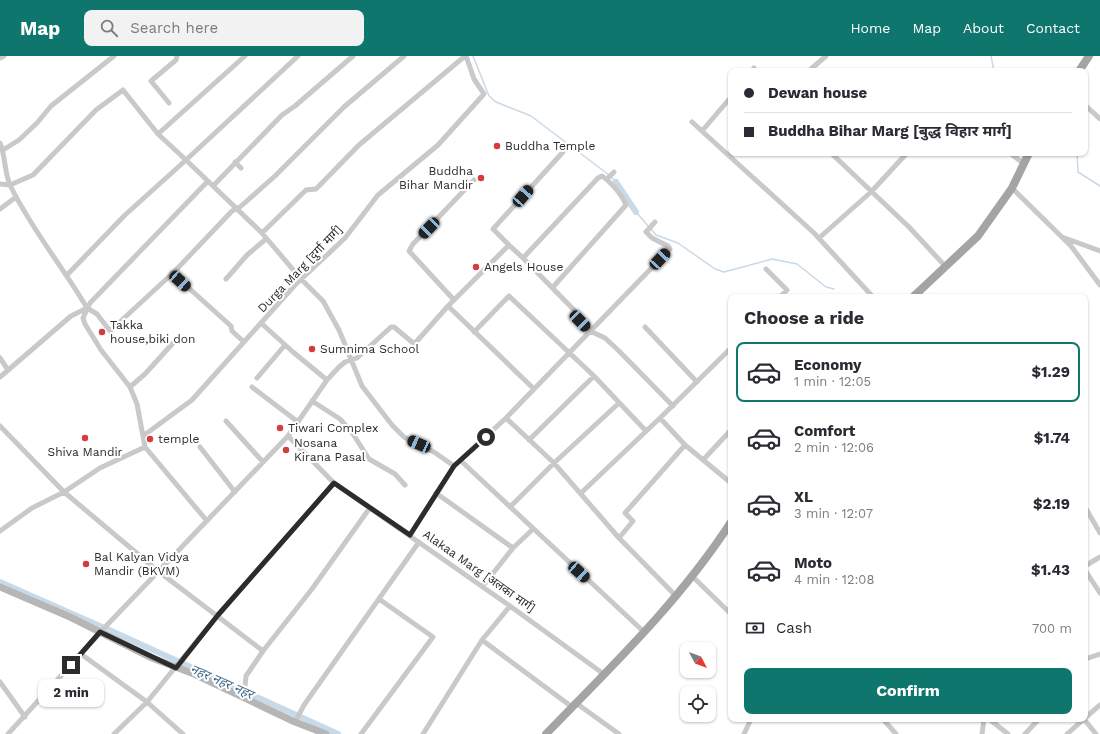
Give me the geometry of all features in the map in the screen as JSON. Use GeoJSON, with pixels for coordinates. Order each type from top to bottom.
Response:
{"type":"FeatureCollection","features":[{"type":"Feature","properties":{"kind":"main road"},"geometry":{"type":"LineString","coordinates":[[1081,68],[1089,56]]}},
{"type":"Feature","properties":{"kind":"main road"},"geometry":{"type":"LineString","coordinates":[[917,294],[978,236],[1012,188],[1028,156]]}},
{"type":"Feature","properties":{"kind":"main road"},"geometry":{"type":"LineString","coordinates":[[546,734],[605,675],[644,632],[712,550],[728,526]]}},
{"type":"Feature","properties":{"kind":"street"},"geometry":{"type":"LineString","coordinates":[[3,150],[19,140],[37,123],[51,106],[114,56]]}},
{"type":"Feature","properties":{"kind":"street"},"geometry":{"type":"LineString","coordinates":[[169,103],[151,82],[176,60],[177,56]]}},
{"type":"Feature","properties":{"kind":"street"},"geometry":{"type":"LineString","coordinates":[[158,134],[245,56]]}},
{"type":"Feature","properties":{"kind":"street"},"geometry":{"type":"LineString","coordinates":[[67,275],[125,215],[298,56]]}},
{"type":"Feature","properties":{"kind":"street"},"geometry":{"type":"LineString","coordinates":[[213,186],[282,115],[295,106],[353,56]]}},
{"type":"Feature","properties":{"kind":"street"},"geometry":{"type":"LineString","coordinates":[[0,143],[3,150],[10,185],[24,213],[67,275],[87,308],[97,314],[110,331],[172,274],[232,211],[237,209],[275,176],[340,111],[404,56]]}},
{"type":"Feature","properties":{"kind":"street"},"geometry":{"type":"LineString","coordinates":[[262,233],[306,190],[316,189],[359,145],[466,56]]}},
{"type":"Feature","properties":{"kind":"street","name":"Durga Marg [दुर्गा मार्ग]"},"geometry":{"type":"LineString","coordinates":[[143,436],[192,400],[301,279],[341,242],[378,195],[438,145],[484,94],[474,79],[466,56]]}},
{"type":"Feature","properties":{"kind":"street"},"geometry":{"type":"LineString","coordinates":[[812,68],[826,56]]}},
{"type":"Feature","properties":{"kind":"street"},"geometry":{"type":"LineString","coordinates":[[0,184],[10,185],[33,175],[96,110],[123,90],[158,134],[262,233],[328,308],[340,330],[362,386],[392,425],[404,436],[434,452],[454,466]]}},
{"type":"Feature","properties":{"kind":"street"},"geometry":{"type":"LineString","coordinates":[[702,131],[728,100]]}},
{"type":"Feature","properties":{"kind":"street"},"geometry":{"type":"LineString","coordinates":[[1088,109],[1100,119]]}},
{"type":"Feature","properties":{"kind":"street"},"geometry":{"type":"LineString","coordinates":[[692,122],[728,155]]}},
{"type":"Feature","properties":{"kind":"street"},"geometry":{"type":"LineString","coordinates":[[563,152],[493,230],[553,287],[577,313],[580,321],[590,331],[605,338],[614,346],[672,406]]}},
{"type":"Feature","properties":{"kind":"street"},"geometry":{"type":"LineString","coordinates":[[729,156],[818,238],[870,294]]}},
{"type":"Feature","properties":{"kind":"street"},"geometry":{"type":"LineString","coordinates":[[834,156],[909,227],[946,267]]}},
{"type":"Feature","properties":{"kind":"street"},"geometry":{"type":"LineString","coordinates":[[818,238],[871,192],[904,156]]}},
{"type":"Feature","properties":{"kind":"street"},"geometry":{"type":"LineString","coordinates":[[1014,156],[1024,164]]}},
{"type":"Feature","properties":{"kind":"street"},"geometry":{"type":"LineString","coordinates":[[235,162],[241,168]]}},
{"type":"Feature","properties":{"kind":"street"},"geometry":{"type":"LineString","coordinates":[[607,179],[614,172]]}},
{"type":"Feature","properties":{"kind":"street"},"geometry":{"type":"LineString","coordinates":[[523,258],[598,178],[602,176],[607,179],[624,200],[626,205],[553,287]]}},
{"type":"Feature","properties":{"kind":"street"},"geometry":{"type":"LineString","coordinates":[[454,300],[409,251],[413,244],[474,180]]}},
{"type":"Feature","properties":{"kind":"street"},"geometry":{"type":"LineString","coordinates":[[207,521],[145,447],[137,404],[130,387],[101,350],[83,318],[87,308],[208,181]]}},
{"type":"Feature","properties":{"kind":"street"},"geometry":{"type":"LineString","coordinates":[[1012,188],[1072,246],[1100,285]]}},
{"type":"Feature","properties":{"kind":"street"},"geometry":{"type":"LineString","coordinates":[[0,209],[16,197]]}},
{"type":"Feature","properties":{"kind":"street"},"geometry":{"type":"LineString","coordinates":[[410,535],[454,466],[506,418],[670,249],[668,246],[652,238],[646,232],[655,222]]}},
{"type":"Feature","properties":{"kind":"street"},"geometry":{"type":"LineString","coordinates":[[1062,237],[1100,251]]}},
{"type":"Feature","properties":{"kind":"street"},"geometry":{"type":"LineString","coordinates":[[226,279],[247,255],[266,239]]}},
{"type":"Feature","properties":{"kind":"street"},"geometry":{"type":"LineString","coordinates":[[8,734],[158,570],[288,436],[327,380],[345,362],[357,358],[391,327],[394,327],[414,343],[448,306],[509,246]]}},
{"type":"Feature","properties":{"kind":"street"},"geometry":{"type":"LineString","coordinates":[[766,268],[787,290],[783,294]]}},
{"type":"Feature","properties":{"kind":"street"},"geometry":{"type":"LineString","coordinates":[[172,274],[231,326],[232,331],[244,342]]}},
{"type":"Feature","properties":{"kind":"street"},"geometry":{"type":"LineString","coordinates":[[474,332],[509,296],[594,376],[646,431]]}},
{"type":"Feature","properties":{"kind":"street"},"geometry":{"type":"LineString","coordinates":[[448,306],[534,389]]}},
{"type":"Feature","properties":{"kind":"street"},"geometry":{"type":"LineString","coordinates":[[0,377],[71,316],[87,308]]}},
{"type":"Feature","properties":{"kind":"street"},"geometry":{"type":"LineString","coordinates":[[261,323],[327,380]]}},
{"type":"Feature","properties":{"kind":"street"},"geometry":{"type":"LineString","coordinates":[[645,327],[697,382]]}},
{"type":"Feature","properties":{"kind":"street"},"geometry":{"type":"LineString","coordinates":[[130,387],[145,374],[174,342]]}},
{"type":"Feature","properties":{"kind":"street"},"geometry":{"type":"LineString","coordinates":[[257,378],[285,345]]}},
{"type":"Feature","properties":{"kind":"street"},"geometry":{"type":"LineString","coordinates":[[581,493],[728,351]]}},
{"type":"Feature","properties":{"kind":"street"},"geometry":{"type":"LineString","coordinates":[[0,358],[8,370]]}},
{"type":"Feature","properties":{"kind":"street"},"geometry":{"type":"LineString","coordinates":[[530,440],[594,376]]}},
{"type":"Feature","properties":{"kind":"street"},"geometry":{"type":"LineString","coordinates":[[252,387],[298,422]]}},
{"type":"Feature","properties":{"kind":"street"},"geometry":{"type":"LineString","coordinates":[[312,401],[340,419],[353,434],[369,459],[395,474],[405,486]]}},
{"type":"Feature","properties":{"kind":"street"},"geometry":{"type":"LineString","coordinates":[[510,507],[554,463],[620,403]]}},
{"type":"Feature","properties":{"kind":"street"},"geometry":{"type":"LineString","coordinates":[[506,418],[554,463],[619,538],[675,595]]}},
{"type":"Feature","properties":{"kind":"street"},"geometry":{"type":"LineString","coordinates":[[660,418],[685,445],[728,481]]}},
{"type":"Feature","properties":{"kind":"street"},"geometry":{"type":"LineString","coordinates":[[226,421],[263,462]]}},
{"type":"Feature","properties":{"kind":"street"},"geometry":{"type":"LineString","coordinates":[[0,426],[64,492],[158,570],[263,651]]}},
{"type":"Feature","properties":{"kind":"street"},"geometry":{"type":"LineString","coordinates":[[703,460],[728,433]]}},
{"type":"Feature","properties":{"kind":"street","name":"Alakaa Marg [अलका मार्ग]"},"geometry":{"type":"LineString","coordinates":[[288,436],[334,483],[369,509],[410,535],[483,586],[605,675]]}},
{"type":"Feature","properties":{"kind":"street"},"geometry":{"type":"LineString","coordinates":[[619,538],[633,521],[625,513],[685,445]]}},
{"type":"Feature","properties":{"kind":"street"},"geometry":{"type":"LineString","coordinates":[[0,531],[32,508],[64,492],[100,468],[145,447]]}},
{"type":"Feature","properties":{"kind":"street"},"geometry":{"type":"LineString","coordinates":[[200,447],[235,492]]}},
{"type":"Feature","properties":{"kind":"street"},"geometry":{"type":"LineString","coordinates":[[460,460],[644,632]]}},
{"type":"Feature","properties":{"kind":"street"},"geometry":{"type":"LineString","coordinates":[[114,734],[147,702],[218,615],[334,483]]}},
{"type":"Feature","properties":{"kind":"street"},"geometry":{"type":"LineString","coordinates":[[436,493],[513,548]]}},
{"type":"Feature","properties":{"kind":"street"},"geometry":{"type":"LineString","coordinates":[[245,687],[246,676],[263,651],[312,589],[369,509]]}},
{"type":"Feature","properties":{"kind":"street"},"geometry":{"type":"LineString","coordinates":[[1088,512],[1100,533]]}},
{"type":"Feature","properties":{"kind":"street"},"geometry":{"type":"LineString","coordinates":[[483,586],[513,548],[533,529]]}},
{"type":"Feature","properties":{"kind":"street"},"geometry":{"type":"LineString","coordinates":[[296,721],[300,712],[419,542]]}},
{"type":"Feature","properties":{"kind":"street"},"geometry":{"type":"LineString","coordinates":[[1088,564],[1100,557]]}},
{"type":"Feature","properties":{"kind":"street"},"geometry":{"type":"LineString","coordinates":[[691,575],[728,611]]}},
{"type":"Feature","properties":{"kind":"street"},"geometry":{"type":"LineString","coordinates":[[1088,575],[1100,593]]}},
{"type":"Feature","properties":{"kind":"street"},"geometry":{"type":"LineString","coordinates":[[0,587],[70,617],[296,721],[313,732],[326,734]]}},
{"type":"Feature","properties":{"kind":"street"},"geometry":{"type":"LineString","coordinates":[[361,734],[433,637],[379,599]]}},
{"type":"Feature","properties":{"kind":"street"},"geometry":{"type":"LineString","coordinates":[[423,734],[482,640],[510,606]]}},
{"type":"Feature","properties":{"kind":"street"},"geometry":{"type":"LineString","coordinates":[[482,640],[574,706],[619,734]]}},
{"type":"Feature","properties":{"kind":"street"},"geometry":{"type":"LineString","coordinates":[[81,654],[147,702],[183,734]]}},
{"type":"Feature","properties":{"kind":"street"},"geometry":{"type":"LineString","coordinates":[[1088,658],[1100,654]]}},
{"type":"Feature","properties":{"kind":"street"},"geometry":{"type":"LineString","coordinates":[[0,682],[25,717]]}},
{"type":"Feature","properties":{"kind":"street"},"geometry":{"type":"LineString","coordinates":[[1088,716],[1100,705]]}},
{"type":"Feature","properties":{"kind":"street"},"geometry":{"type":"LineString","coordinates":[[744,734],[750,722]]}},
{"type":"Feature","properties":{"kind":"street"},"geometry":{"type":"LineString","coordinates":[[886,722],[896,734]]}},
{"type":"Feature","properties":{"kind":"street"},"geometry":{"type":"LineString","coordinates":[[982,734],[984,722]]}},
{"type":"Feature","properties":{"kind":"street"},"geometry":{"type":"LineString","coordinates":[[993,722],[1008,734]]}},
{"type":"Feature","properties":{"kind":"street"},"geometry":{"type":"LineString","coordinates":[[1025,734],[1036,722]]}},
{"type":"Feature","properties":{"kind":"street"},"geometry":{"type":"LineString","coordinates":[[1067,734],[1081,722]]}},
{"type":"Feature","properties":{"kind":"street"},"geometry":{"type":"LineString","coordinates":[[1086,722],[1096,734]]}},
{"type":"Feature","properties":{"kind":"waterway"},"geometry":{"type":"LineString","coordinates":[[473,56],[489,96],[496,102],[531,116],[609,175]]}},
{"type":"Feature","properties":{"kind":"waterway"},"geometry":{"type":"LineString","coordinates":[[991,56],[993,68]]}},
{"type":"Feature","properties":{"kind":"waterway"},"geometry":{"type":"LineString","coordinates":[[1077,156],[1078,172],[1100,186]]}},
{"type":"Feature","properties":{"kind":"waterway"},"geometry":{"type":"LineString","coordinates":[[612,178],[616,182]]}},
{"type":"Feature","properties":{"kind":"waterway"},"geometry":{"type":"LineString","coordinates":[[616,182],[636,212]]}},
{"type":"Feature","properties":{"kind":"waterway"},"geometry":{"type":"LineString","coordinates":[[636,212],[656,235],[678,243],[715,269],[724,272],[772,259],[797,264],[826,287],[834,289]]}},
{"type":"Feature","properties":{"kind":"waterway","name":"नहर नहर नहर"},"geometry":{"type":"LineString","coordinates":[[0,582],[102,627]]}},
{"type":"Feature","properties":{"kind":"waterway","name":"नहर नहर नहर"},"geometry":{"type":"LineString","coordinates":[[107,629],[338,734]]}},
{"type":"Feature","properties":{"kind":"place","name":"Buddha Temple"},"geometry":{"type":"Point","coordinates":[497,146]}},
{"type":"Feature","properties":{"kind":"place","name":"Buddha Bihar Mandir"},"geometry":{"type":"Point","coordinates":[481,178]}},
{"type":"Feature","properties":{"kind":"place","name":"Angels House"},"geometry":{"type":"Point","coordinates":[476,267]}},
{"type":"Feature","properties":{"kind":"place","name":"Takka house,biki don"},"geometry":{"type":"Point","coordinates":[102,332]}},
{"type":"Feature","properties":{"kind":"place","name":"Sumnima School"},"geometry":{"type":"Point","coordinates":[312,349]}},
{"type":"Feature","properties":{"kind":"place","name":"Tiwari Complex"},"geometry":{"type":"Point","coordinates":[280,428]}},
{"type":"Feature","properties":{"kind":"place","name":"Shiva Mandir"},"geometry":{"type":"Point","coordinates":[85,438]}},
{"type":"Feature","properties":{"kind":"place","name":"temple"},"geometry":{"type":"Point","coordinates":[150,439]}},
{"type":"Feature","properties":{"kind":"place","name":"Nosana Kirana Pasal"},"geometry":{"type":"Point","coordinates":[286,450]}},
{"type":"Feature","properties":{"kind":"place","name":"Bal Kalyan Vidya Mandir (BKVM)"},"geometry":{"type":"Point","coordinates":[86,564]}},
{"type":"Feature","properties":{"kind":"route"},"geometry":{"type":"LineString","coordinates":[[71,665],[100,632],[152,658],[176,668],[218,615],[334,483],[369,509],[410,535],[454,466],[486,437]]}}]}
